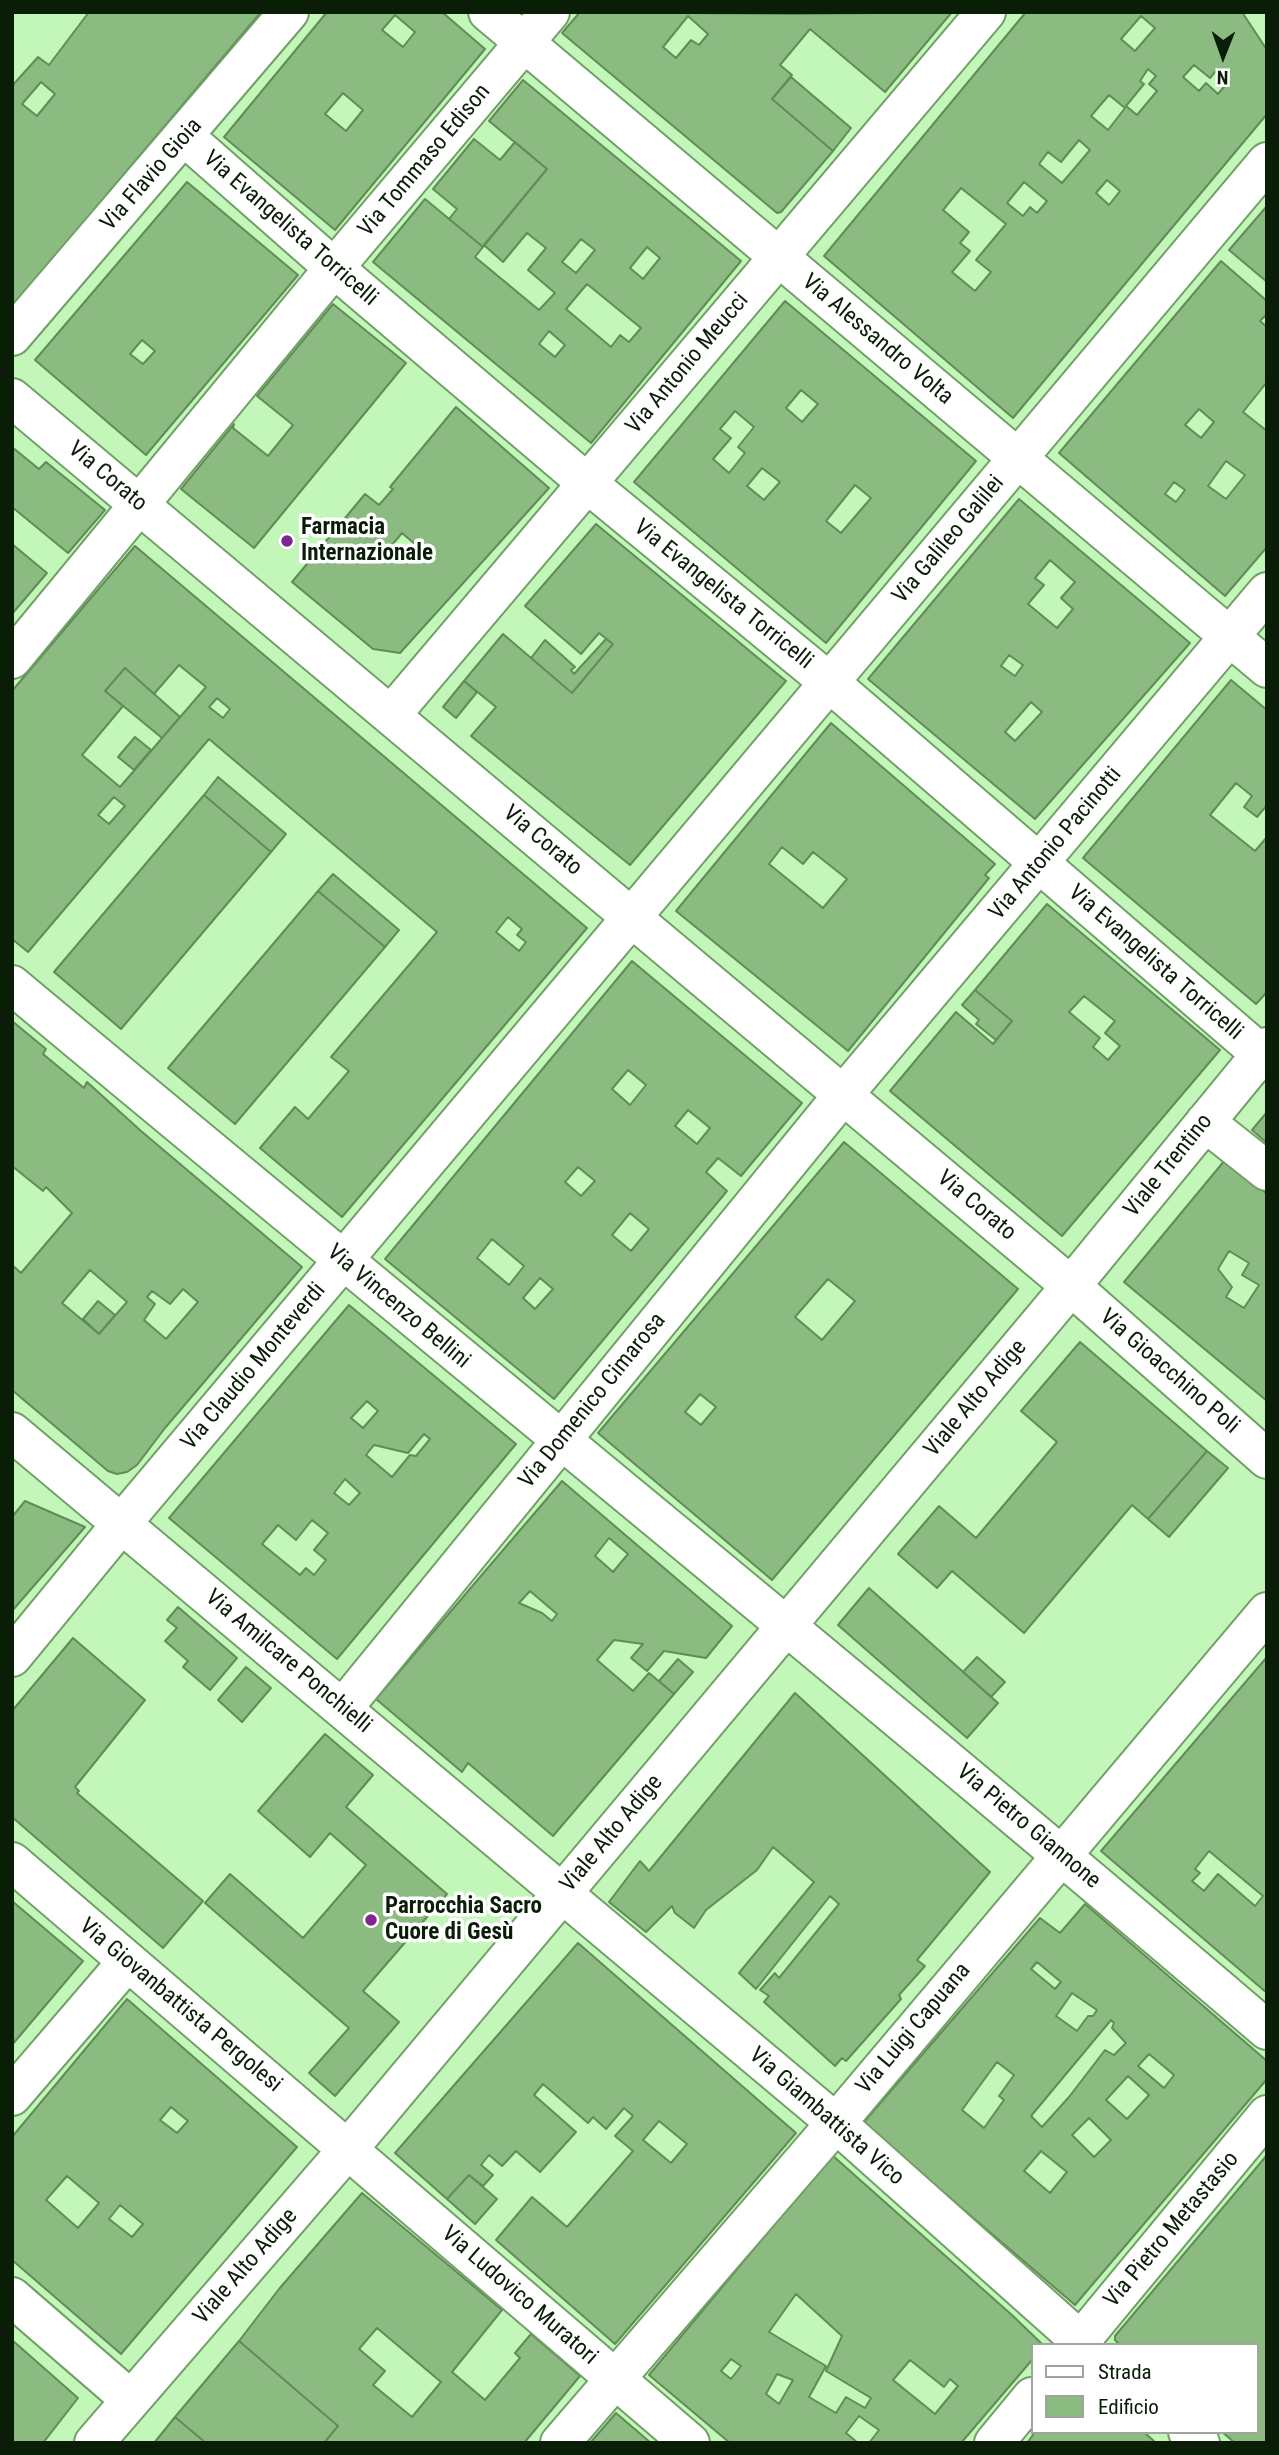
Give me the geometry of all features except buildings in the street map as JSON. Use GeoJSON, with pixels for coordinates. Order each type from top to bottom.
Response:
{"type":"FeatureCollection","features":[{"type":"Feature","properties":{"kind":"street","name":"Via Flavio Gioia"},"geometry":{"type":"LineString","coordinates":[[12,336],[185,137],[289,12]]}},
{"type":"Feature","properties":{"kind":"street","name":"Via Alessandro Volta"},"geometry":{"type":"LineString","coordinates":[[488,12],[1267,668]]}},
{"type":"Feature","properties":{"kind":"street","name":"Via Tommaso Edison"},"geometry":{"type":"LineString","coordinates":[[12,659],[334,268],[550,12]]}},
{"type":"Feature","properties":{"kind":"street","name":"Via Antonio Meucci"},"geometry":{"type":"LineString","coordinates":[[391,715],[986,12]]}},
{"type":"Feature","properties":{"kind":"street","name":"Via Evangelista Torricelli"},"geometry":{"type":"LineString","coordinates":[[185,137],[587,483],[829,682],[1039,864],[1264,1051]]}},
{"type":"Feature","properties":{"kind":"street","name":"Via Galileo Galilei"},"geometry":{"type":"LineString","coordinates":[[631,917],[1267,162]]}},
{"type":"Feature","properties":{"kind":"street","name":"Via Corato"},"geometry":{"type":"LineString","coordinates":[[12,398],[1071,1286]]}},
{"type":"Feature","properties":{"kind":"street","name":"Via Antonio Pacinotti"},"geometry":{"type":"LineString","coordinates":[[843,1095],[1267,592]]}},
{"type":"Feature","properties":{"kind":"street","name":"Via Claudio Monteverdi"},"geometry":{"type":"LineString","coordinates":[[12,1657],[631,917]]}},
{"type":"Feature","properties":{"kind":"street","name":"Via Vincenzo Bellini"},"geometry":{"type":"LineString","coordinates":[[12,985],[786,1626]]}},
{"type":"Feature","properties":{"kind":"street","name":"Viale Trentino"},"geometry":{"type":"LineString","coordinates":[[1071,1286],[1264,1051]]}},
{"type":"Feature","properties":{"kind":"street","name":"Via Domenico Cimarosa"},"geometry":{"type":"LineString","coordinates":[[343,1708],[843,1095]]}},
{"type":"Feature","properties":{"kind":"street"},"geometry":{"type":"LineString","coordinates":[[1205,1122],[1267,1171]]}},
{"type":"Feature","properties":{"kind":"street","name":"Via Gioacchino Poli"},"geometry":{"type":"LineString","coordinates":[[1071,1286],[1267,1458]]}},
{"type":"Feature","properties":{"kind":"street","name":"Viale Alto Adige"},"geometry":{"type":"LineString","coordinates":[[94,2443],[348,2149],[1071,1286]]}},
{"type":"Feature","properties":{"kind":"street","name":"Via Amilcare Ponchielli"},"geometry":{"type":"LineString","coordinates":[[12,1432],[562,1895]]}},
{"type":"Feature","properties":{"kind":"street","name":"Via Luigi Capuana"},"geometry":{"type":"LineString","coordinates":[[559,2443],[836,2123],[1267,1612]]}},
{"type":"Feature","properties":{"kind":"street","name":"Via Pietro Giannone"},"geometry":{"type":"LineString","coordinates":[[786,1626],[1061,1854],[1267,2030]]}},
{"type":"Feature","properties":{"kind":"street","name":"Via Giovanbattista Pergolesi"},"geometry":{"type":"LineString","coordinates":[[12,1862],[348,2149]]}},
{"type":"Feature","properties":{"kind":"street","name":"Via Giambattista Vico"},"geometry":{"type":"LineString","coordinates":[[562,1895],[836,2123],[1081,2343]]}},
{"type":"Feature","properties":{"kind":"street"},"geometry":{"type":"LineString","coordinates":[[12,2096],[127,1962]]}},
{"type":"Feature","properties":{"kind":"street","name":"Via Pietro Metastasio"},"geometry":{"type":"LineString","coordinates":[[1081,2343],[1267,2115]]}},
{"type":"Feature","properties":{"kind":"street","name":"Via Ludovico Muratori"},"geometry":{"type":"LineString","coordinates":[[348,2149],[690,2443]]}},
{"type":"Feature","properties":{"kind":"street"},"geometry":{"type":"LineString","coordinates":[[12,2297],[131,2400]]}},
{"type":"Feature","properties":{"kind":"street"},"geometry":{"type":"LineString","coordinates":[[994,2443],[1030,2400]]}},
{"type":"Feature","properties":{"kind":"place","name":"Farmacia Internazionale"},"geometry":{"type":"Point","coordinates":[287,541]}},
{"type":"Feature","properties":{"kind":"place","name":"Parrocchia Sacro Cuore di Gesù"},"geometry":{"type":"Point","coordinates":[371,1920]}}]}
